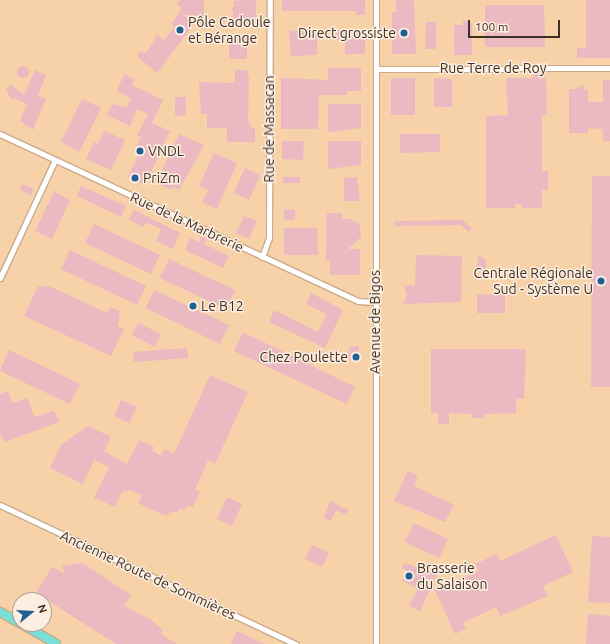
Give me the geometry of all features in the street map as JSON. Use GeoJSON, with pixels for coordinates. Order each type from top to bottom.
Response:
{"type":"FeatureCollection","features":[{"type":"Feature","properties":{"kind":"main road"},"geometry":{"type":"LineString","coordinates":[[0,612],[12,619]]}},
{"type":"Feature","properties":{"kind":"main road"},"geometry":{"type":"LineString","coordinates":[[35,632],[56,644]]}},
{"type":"Feature","properties":{"kind":"street","name":"Rue de Massacan"},"geometry":{"type":"LineString","coordinates":[[262,257],[268,238],[270,0]]}},
{"type":"Feature","properties":{"kind":"street","name":"Avenue de Bigos"},"geometry":{"type":"LineString","coordinates":[[376,0],[376,644]]}},
{"type":"Feature","properties":{"kind":"street","name":"Rue Terre de Roy"},"geometry":{"type":"LineString","coordinates":[[376,69],[610,68]]}},
{"type":"Feature","properties":{"kind":"street","name":"Rue de la Marbrerie"},"geometry":{"type":"LineString","coordinates":[[0,134],[358,302],[376,302]]}},
{"type":"Feature","properties":{"kind":"street"},"geometry":{"type":"LineString","coordinates":[[0,278],[55,160]]}},
{"type":"Feature","properties":{"kind":"street","name":"Ancienne Route de Sommières"},"geometry":{"type":"LineString","coordinates":[[0,505],[296,644]]}},
{"type":"Feature","properties":{"kind":"shaded area"},"geometry":{"type":"Polygon","coordinates":[[[0,0],[610,0],[610,644],[0,644],[0,0]]]}},
{"type":"Feature","properties":{"kind":"building"},"geometry":{"type":"Polygon","coordinates":[[[180,0],[204,0],[204,16],[183,15],[194,24],[157,73],[137,56],[141,51],[144,53],[148,50],[157,35],[164,40],[175,26],[171,24],[179,13],[181,7],[177,4],[180,0]]]}},
{"type":"Feature","properties":{"kind":"building"},"geometry":{"type":"Polygon","coordinates":[[[256,0],[256,22],[234,22],[232,7],[234,8],[234,1],[256,0]]]}},
{"type":"Feature","properties":{"kind":"building"},"geometry":{"type":"Polygon","coordinates":[[[282,0],[365,0],[365,15],[356,15],[356,11],[282,11],[282,0]]]}},
{"type":"Feature","properties":{"kind":"building","name":"Direct grossiste"},"geometry":{"type":"Polygon","coordinates":[[[396,0],[414,0],[416,54],[392,54],[392,12],[396,12],[396,0]]]}},
{"type":"Feature","properties":{"kind":"building"},"geometry":{"type":"Polygon","coordinates":[[[586,0],[610,0],[610,58],[577,58],[577,48],[586,48],[586,0]]]}},
{"type":"Feature","properties":{"kind":"building"},"geometry":{"type":"Polygon","coordinates":[[[485,5],[544,5],[545,47],[485,47],[485,5]]]}},
{"type":"Feature","properties":{"kind":"building"},"geometry":{"type":"Polygon","coordinates":[[[463,21],[470,21],[472,25],[472,55],[454,55],[454,25],[463,25],[463,21]]]}},
{"type":"Feature","properties":{"kind":"building"},"geometry":{"type":"Polygon","coordinates":[[[426,22],[436,22],[436,49],[425,49],[426,22]]]}},
{"type":"Feature","properties":{"kind":"building"},"geometry":{"type":"Polygon","coordinates":[[[317,30],[317,55],[291,56],[289,31],[317,30]]]}},
{"type":"Feature","properties":{"kind":"building"},"geometry":{"type":"Polygon","coordinates":[[[336,30],[365,31],[365,54],[345,54],[345,40],[336,40],[336,30]]]}},
{"type":"Feature","properties":{"kind":"building"},"geometry":{"type":"Polygon","coordinates":[[[229,36],[247,36],[247,59],[229,59],[229,36]]]}},
{"type":"Feature","properties":{"kind":"building"},"geometry":{"type":"Polygon","coordinates":[[[21,66],[25,66],[29,72],[25,78],[21,78],[17,74],[17,70],[21,66]]]}},
{"type":"Feature","properties":{"kind":"building"},"geometry":{"type":"Polygon","coordinates":[[[328,68],[361,68],[361,91],[347,91],[347,95],[319,95],[318,129],[281,129],[281,78],[328,80],[328,68]]]}},
{"type":"Feature","properties":{"kind":"building"},"geometry":{"type":"Polygon","coordinates":[[[35,70],[46,75],[38,96],[46,99],[33,130],[20,121],[27,104],[14,98],[11,100],[6,89],[11,85],[24,95],[35,70]]]}},
{"type":"Feature","properties":{"kind":"building"},"geometry":{"type":"Polygon","coordinates":[[[235,70],[247,70],[249,78],[248,121],[251,128],[255,128],[255,142],[227,142],[227,128],[207,128],[207,114],[201,114],[199,82],[235,83],[235,70]]]}},
{"type":"Feature","properties":{"kind":"building"},"geometry":{"type":"Polygon","coordinates":[[[533,73],[539,73],[539,79],[546,78],[547,115],[542,115],[542,171],[548,171],[548,190],[542,190],[542,208],[522,208],[522,204],[515,204],[515,208],[486,208],[486,116],[508,115],[506,78],[533,78],[533,73]]]}},
{"type":"Feature","properties":{"kind":"building"},"geometry":{"type":"Polygon","coordinates":[[[124,74],[135,79],[132,85],[163,100],[152,123],[170,131],[145,185],[128,177],[139,154],[134,152],[141,137],[137,136],[148,114],[137,109],[130,126],[107,115],[112,104],[127,107],[131,98],[117,91],[124,74]]]}},
{"type":"Feature","properties":{"kind":"building"},"geometry":{"type":"Polygon","coordinates":[[[391,78],[415,78],[415,115],[391,115],[391,78]]]}},
{"type":"Feature","properties":{"kind":"building"},"geometry":{"type":"Polygon","coordinates":[[[434,78],[452,79],[452,107],[434,107],[434,78]]]}},
{"type":"Feature","properties":{"kind":"building"},"geometry":{"type":"Polygon","coordinates":[[[603,80],[610,80],[610,141],[603,141],[603,129],[588,128],[588,133],[569,133],[569,89],[577,89],[584,84],[584,89],[588,89],[588,102],[603,102],[603,80]]]}},
{"type":"Feature","properties":{"kind":"building"},"geometry":{"type":"Polygon","coordinates":[[[175,97],[186,97],[186,115],[175,116],[175,97]]]}},
{"type":"Feature","properties":{"kind":"building"},"geometry":{"type":"Polygon","coordinates":[[[82,99],[101,108],[79,152],[61,142],[82,99]]]}},
{"type":"Feature","properties":{"kind":"building"},"geometry":{"type":"Polygon","coordinates":[[[328,104],[361,104],[361,128],[328,132],[328,104]]]}},
{"type":"Feature","properties":{"kind":"building"},"geometry":{"type":"Polygon","coordinates":[[[105,131],[125,140],[111,170],[86,159],[94,142],[97,144],[105,131]]]}},
{"type":"Feature","properties":{"kind":"building"},"geometry":{"type":"Polygon","coordinates":[[[179,134],[204,145],[179,190],[173,187],[172,190],[156,183],[179,134]]]}},
{"type":"Feature","properties":{"kind":"building"},"geometry":{"type":"Polygon","coordinates":[[[400,134],[440,134],[440,152],[400,153],[400,134]]]}},
{"type":"Feature","properties":{"kind":"building"},"geometry":{"type":"Polygon","coordinates":[[[282,141],[304,141],[303,160],[282,159],[282,141]]]}},
{"type":"Feature","properties":{"kind":"building"},"geometry":{"type":"Polygon","coordinates":[[[328,141],[361,141],[361,165],[328,169],[328,141]]]}},
{"type":"Feature","properties":{"kind":"building"},"geometry":{"type":"Polygon","coordinates":[[[214,153],[237,163],[217,209],[202,202],[208,190],[199,186],[214,153]]]}},
{"type":"Feature","properties":{"kind":"building"},"geometry":{"type":"Polygon","coordinates":[[[245,168],[260,175],[249,200],[234,193],[245,168]]]}},
{"type":"Feature","properties":{"kind":"building","name":"Centrale Régionale Sud - Système U"},"geometry":{"type":"Polygon","coordinates":[[[592,176],[610,176],[610,387],[591,387],[592,176]]]}},
{"type":"Feature","properties":{"kind":"building"},"geometry":{"type":"Polygon","coordinates":[[[283,177],[300,177],[300,183],[283,183],[283,177]]]}},
{"type":"Feature","properties":{"kind":"building"},"geometry":{"type":"Polygon","coordinates":[[[357,177],[360,201],[344,201],[344,178],[357,177]]]}},
{"type":"Feature","properties":{"kind":"building"},"geometry":{"type":"Polygon","coordinates":[[[22,184],[34,189],[31,195],[20,190],[22,184]]]}},
{"type":"Feature","properties":{"kind":"building"},"geometry":{"type":"Polygon","coordinates":[[[81,186],[126,206],[121,217],[77,196],[81,186]]]}},
{"type":"Feature","properties":{"kind":"building"},"geometry":{"type":"Polygon","coordinates":[[[54,192],[70,200],[52,239],[35,231],[54,192]]]}},
{"type":"Feature","properties":{"kind":"building"},"geometry":{"type":"Polygon","coordinates":[[[284,209],[295,210],[295,220],[284,219],[284,209]]]}},
{"type":"Feature","properties":{"kind":"building"},"geometry":{"type":"Polygon","coordinates":[[[134,210],[180,233],[173,249],[156,241],[161,229],[146,222],[144,227],[129,220],[134,210]]]}},
{"type":"Feature","properties":{"kind":"building"},"geometry":{"type":"Polygon","coordinates":[[[327,213],[342,213],[342,219],[350,219],[360,225],[361,237],[348,249],[360,249],[360,275],[330,275],[330,261],[326,261],[327,213]]]}},
{"type":"Feature","properties":{"kind":"building"},"geometry":{"type":"Polygon","coordinates":[[[244,216],[257,221],[249,239],[236,233],[244,216]]]}},
{"type":"Feature","properties":{"kind":"building"},"geometry":{"type":"Polygon","coordinates":[[[462,220],[472,228],[469,232],[460,225],[395,226],[395,221],[462,220]]]}},
{"type":"Feature","properties":{"kind":"building"},"geometry":{"type":"Polygon","coordinates":[[[94,224],[160,255],[151,274],[85,243],[94,224]]]}},
{"type":"Feature","properties":{"kind":"building"},"geometry":{"type":"Polygon","coordinates":[[[284,228],[317,228],[318,255],[284,255],[284,228]]]}},
{"type":"Feature","properties":{"kind":"building"},"geometry":{"type":"Polygon","coordinates":[[[202,235],[207,238],[204,244],[229,256],[223,268],[185,250],[190,238],[199,242],[202,235]]]}},
{"type":"Feature","properties":{"kind":"building"},"geometry":{"type":"Polygon","coordinates":[[[70,250],[146,286],[137,305],[61,269],[70,250]]]}},
{"type":"Feature","properties":{"kind":"building"},"geometry":{"type":"Polygon","coordinates":[[[416,255],[462,256],[461,302],[403,304],[407,295],[404,285],[415,286],[416,255]]]}},
{"type":"Feature","properties":{"kind":"building"},"geometry":{"type":"Polygon","coordinates":[[[478,256],[486,259],[486,270],[477,270],[478,256]]]}},
{"type":"Feature","properties":{"kind":"building"},"geometry":{"type":"Polygon","coordinates":[[[169,259],[235,290],[226,309],[160,278],[169,259]]]}},
{"type":"Feature","properties":{"kind":"building"},"geometry":{"type":"Polygon","coordinates":[[[38,286],[51,287],[107,313],[110,307],[120,311],[118,326],[124,329],[111,356],[24,316],[38,286]]]}},
{"type":"Feature","properties":{"kind":"building"},"geometry":{"type":"Polygon","coordinates":[[[154,290],[229,325],[220,344],[146,308],[154,290]]]}},
{"type":"Feature","properties":{"kind":"building"},"geometry":{"type":"Polygon","coordinates":[[[311,293],[343,310],[325,348],[269,322],[274,310],[318,332],[327,314],[306,304],[311,293]]]}},
{"type":"Feature","properties":{"kind":"building"},"geometry":{"type":"Polygon","coordinates":[[[477,294],[505,295],[505,313],[477,313],[477,294]]]}},
{"type":"Feature","properties":{"kind":"building"},"geometry":{"type":"Polygon","coordinates":[[[138,323],[161,334],[155,347],[132,335],[138,323]]]}},
{"type":"Feature","properties":{"kind":"building"},"geometry":{"type":"Polygon","coordinates":[[[243,332],[355,387],[347,404],[234,351],[243,332]]]}},
{"type":"Feature","properties":{"kind":"building"},"geometry":{"type":"Polygon","coordinates":[[[350,346],[359,346],[358,360],[347,360],[350,346]]]}},
{"type":"Feature","properties":{"kind":"building"},"geometry":{"type":"Polygon","coordinates":[[[187,348],[188,358],[134,362],[133,352],[187,348]]]}},
{"type":"Feature","properties":{"kind":"building"},"geometry":{"type":"Polygon","coordinates":[[[431,349],[526,349],[524,399],[516,399],[516,413],[484,414],[484,418],[472,418],[472,414],[449,413],[449,424],[438,424],[438,413],[431,413],[431,349]]]}},
{"type":"Feature","properties":{"kind":"building"},"geometry":{"type":"Polygon","coordinates":[[[9,350],[80,384],[70,404],[0,371],[9,350]]]}},
{"type":"Feature","properties":{"kind":"building"},"geometry":{"type":"Polygon","coordinates":[[[210,375],[248,392],[215,464],[208,460],[195,490],[200,492],[193,507],[188,505],[185,510],[180,508],[178,513],[172,511],[166,516],[138,503],[142,495],[130,490],[122,492],[115,507],[94,498],[109,467],[94,460],[83,484],[50,468],[61,445],[88,426],[111,437],[104,451],[127,464],[139,440],[154,447],[152,451],[161,455],[164,449],[174,454],[210,375]]]}},
{"type":"Feature","properties":{"kind":"building"},"geometry":{"type":"Polygon","coordinates":[[[8,391],[12,403],[28,398],[34,417],[54,411],[59,422],[5,442],[0,434],[0,394],[8,391]]]}},
{"type":"Feature","properties":{"kind":"building"},"geometry":{"type":"Polygon","coordinates":[[[121,400],[137,407],[129,423],[114,416],[121,400]]]}},
{"type":"Feature","properties":{"kind":"building"},"geometry":{"type":"Polygon","coordinates":[[[408,471],[418,476],[414,486],[454,505],[445,522],[394,501],[408,471]]]}},
{"type":"Feature","properties":{"kind":"building"},"geometry":{"type":"Polygon","coordinates":[[[227,497],[242,504],[232,526],[217,519],[227,497]]]}},
{"type":"Feature","properties":{"kind":"building"},"geometry":{"type":"Polygon","coordinates":[[[330,501],[348,510],[346,515],[336,510],[331,521],[324,518],[330,501]]]}},
{"type":"Feature","properties":{"kind":"building"},"geometry":{"type":"Polygon","coordinates":[[[414,523],[448,539],[439,558],[405,542],[414,523]]]}},
{"type":"Feature","properties":{"kind":"building"},"geometry":{"type":"Polygon","coordinates":[[[556,535],[573,572],[543,586],[548,596],[500,616],[496,607],[463,623],[466,629],[455,634],[434,588],[439,590],[479,571],[475,564],[497,554],[500,561],[556,535]]]}},
{"type":"Feature","properties":{"kind":"building"},"geometry":{"type":"Polygon","coordinates":[[[592,536],[610,537],[610,603],[588,602],[592,536]]]}},
{"type":"Feature","properties":{"kind":"building"},"geometry":{"type":"Polygon","coordinates":[[[312,545],[329,553],[322,567],[305,559],[312,545]]]}},
{"type":"Feature","properties":{"kind":"building"},"geometry":{"type":"Polygon","coordinates":[[[82,563],[131,595],[124,606],[150,619],[163,630],[161,634],[177,644],[116,644],[52,603],[52,592],[37,592],[52,567],[65,574],[62,566],[82,563]]]}},
{"type":"Feature","properties":{"kind":"building"},"geometry":{"type":"Polygon","coordinates":[[[404,563],[437,574],[420,611],[409,606],[418,588],[402,581],[407,571],[402,568],[404,563]]]}},
{"type":"Feature","properties":{"kind":"building"},"geometry":{"type":"Polygon","coordinates":[[[588,614],[610,616],[610,644],[586,644],[588,614]]]}},
{"type":"Feature","properties":{"kind":"building"},"geometry":{"type":"Polygon","coordinates":[[[237,631],[265,644],[231,644],[237,631]]]}},
{"type":"Feature","properties":{"kind":"place","name":"Pôle Cadoule et Bérange"},"geometry":{"type":"Point","coordinates":[180,30]}},
{"type":"Feature","properties":{"kind":"place","name":"Direct grossiste"},"geometry":{"type":"Point","coordinates":[404,33]}},
{"type":"Feature","properties":{"kind":"place","name":"VNDL"},"geometry":{"type":"Point","coordinates":[140,151]}},
{"type":"Feature","properties":{"kind":"place","name":"PriZm"},"geometry":{"type":"Point","coordinates":[135,178]}},
{"type":"Feature","properties":{"kind":"place","name":"Centrale Régionale Sud - Système U"},"geometry":{"type":"Point","coordinates":[601,281]}},
{"type":"Feature","properties":{"kind":"place","name":"Le B12"},"geometry":{"type":"Point","coordinates":[193,306]}},
{"type":"Feature","properties":{"kind":"place","name":"Chez Poulette"},"geometry":{"type":"Point","coordinates":[356,357]}},
{"type":"Feature","properties":{"kind":"place","name":"Brasserie du Salaison"},"geometry":{"type":"Point","coordinates":[409,576]}}]}
